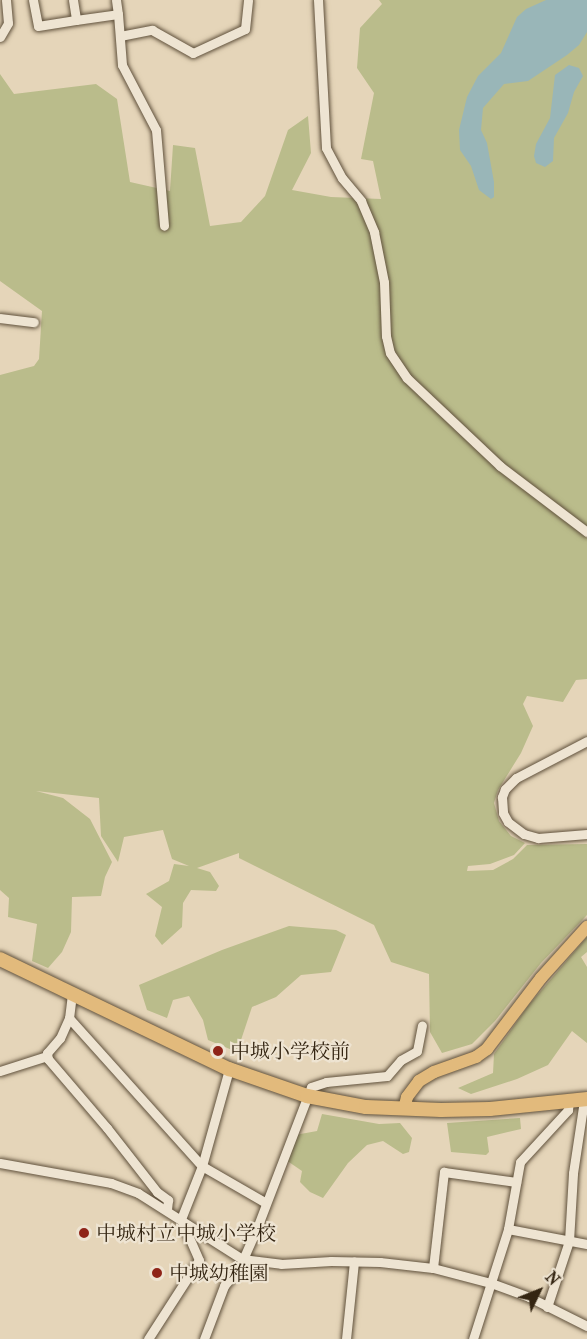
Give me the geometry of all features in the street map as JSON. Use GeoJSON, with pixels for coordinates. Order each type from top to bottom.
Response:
{"type":"FeatureCollection","features":[{"type":"Feature","properties":{"kind":"highway"},"geometry":{"type":"LineString","coordinates":[[0,959],[229,1069],[307,1096],[366,1107],[404,1109],[490,1109],[580,1100]]}},
{"type":"Feature","properties":{"kind":"main road"},"geometry":{"type":"LineString","coordinates":[[404,1109],[407,1097],[419,1081],[434,1072],[476,1057],[487,1049],[541,978],[587,927]]}},
{"type":"Feature","properties":{"kind":"street"},"geometry":{"type":"LineString","coordinates":[[0,37],[8,23],[6,0]]}},
{"type":"Feature","properties":{"kind":"street"},"geometry":{"type":"LineString","coordinates":[[33,0],[38,26],[118,14]]}},
{"type":"Feature","properties":{"kind":"street"},"geometry":{"type":"LineString","coordinates":[[73,0],[76,20]]}},
{"type":"Feature","properties":{"kind":"street"},"geometry":{"type":"LineString","coordinates":[[116,0],[122,65],[156,130],[164,226]]}},
{"type":"Feature","properties":{"kind":"street"},"geometry":{"type":"LineString","coordinates":[[120,36],[152,30],[193,53],[245,29],[248,0]]}},
{"type":"Feature","properties":{"kind":"street"},"geometry":{"type":"LineString","coordinates":[[318,0],[326,148],[342,178],[361,201],[374,232],[384,282],[386,336],[390,353],[407,378],[500,466],[587,532]]}},
{"type":"Feature","properties":{"kind":"street"},"geometry":{"type":"LineString","coordinates":[[0,318],[34,322]]}},
{"type":"Feature","properties":{"kind":"street"},"geometry":{"type":"LineString","coordinates":[[587,741],[516,778],[505,789],[502,797],[503,813],[508,822],[524,834],[538,838],[587,834]]}},
{"type":"Feature","properties":{"kind":"street"},"geometry":{"type":"LineString","coordinates":[[0,1071],[47,1056],[60,1038],[69,1018],[72,994]]}},
{"type":"Feature","properties":{"kind":"street"},"geometry":{"type":"LineString","coordinates":[[69,1018],[202,1166],[266,1203]]}},
{"type":"Feature","properties":{"kind":"street"},"geometry":{"type":"LineString","coordinates":[[204,1339],[224,1286],[240,1266],[311,1087],[326,1082],[387,1076],[401,1060],[417,1051],[422,1025]]}},
{"type":"Feature","properties":{"kind":"street"},"geometry":{"type":"LineString","coordinates":[[47,1056],[55,1069],[107,1128],[157,1192],[168,1200],[167,1209]]}},
{"type":"Feature","properties":{"kind":"street"},"geometry":{"type":"LineString","coordinates":[[148,1339],[199,1260],[181,1219],[202,1166],[229,1069]]}},
{"type":"Feature","properties":{"kind":"street"},"geometry":{"type":"LineString","coordinates":[[473,1339],[508,1229],[520,1162],[580,1100]]}},
{"type":"Feature","properties":{"kind":"street"},"geometry":{"type":"LineString","coordinates":[[547,1306],[569,1241],[580,1100]]}},
{"type":"Feature","properties":{"kind":"street"},"geometry":{"type":"LineString","coordinates":[[0,1163],[111,1183],[138,1193],[167,1209],[242,1259],[281,1264],[354,1261],[433,1268],[491,1283],[530,1297],[587,1326]]}},
{"type":"Feature","properties":{"kind":"street"},"geometry":{"type":"LineString","coordinates":[[433,1268],[444,1172],[516,1182]]}},
{"type":"Feature","properties":{"kind":"street"},"geometry":{"type":"LineString","coordinates":[[508,1229],[587,1244]]}},
{"type":"Feature","properties":{"kind":"street"},"geometry":{"type":"LineString","coordinates":[[346,1339],[354,1261]]}},
{"type":"Feature","properties":{"kind":"green space"},"geometry":{"type":"Polygon","coordinates":[[[379,0],[587,0],[587,679],[576,680],[563,702],[527,696],[523,704],[533,726],[521,753],[498,790],[494,803],[499,821],[511,836],[525,843],[514,855],[490,864],[468,866],[467,871],[493,870],[513,859],[527,845],[587,844],[587,915],[541,963],[495,1021],[472,1044],[442,1053],[430,1032],[429,974],[391,962],[374,925],[239,858],[239,853],[197,868],[210,872],[219,886],[216,891],[191,890],[183,903],[182,927],[162,945],[155,936],[162,907],[146,894],[169,881],[174,864],[189,866],[172,859],[163,830],[124,837],[118,862],[101,836],[99,798],[36,791],[63,798],[90,819],[112,862],[105,877],[101,896],[72,897],[71,932],[62,952],[48,968],[32,961],[37,924],[8,917],[9,898],[0,890],[0,375],[34,366],[39,359],[42,311],[0,281],[0,74],[14,94],[96,84],[117,99],[130,182],[170,191],[173,145],[195,148],[210,226],[241,222],[265,196],[288,130],[308,116],[311,153],[292,190],[331,197],[381,199],[373,161],[361,159],[374,93],[357,68],[360,28],[382,4],[379,0]]]}},
{"type":"Feature","properties":{"kind":"green space"},"geometry":{"type":"Polygon","coordinates":[[[289,926],[336,930],[346,935],[331,972],[301,975],[276,997],[252,1007],[237,1052],[208,1040],[203,1020],[189,996],[173,1000],[167,1018],[147,1010],[139,985],[222,950],[289,926]]]}},
{"type":"Feature","properties":{"kind":"green space"},"geometry":{"type":"Polygon","coordinates":[[[587,937],[587,952],[581,957],[587,967],[587,1043],[572,1031],[548,1065],[517,1079],[471,1094],[458,1088],[493,1073],[494,1054],[528,1006],[587,937]]]}},
{"type":"Feature","properties":{"kind":"green space"},"geometry":{"type":"Polygon","coordinates":[[[322,1114],[379,1124],[400,1123],[412,1138],[409,1152],[403,1154],[383,1141],[367,1145],[348,1163],[323,1198],[310,1192],[300,1182],[302,1171],[286,1160],[295,1135],[317,1131],[322,1114]]]}},
{"type":"Feature","properties":{"kind":"green space"},"geometry":{"type":"Polygon","coordinates":[[[520,1118],[521,1129],[487,1137],[489,1152],[486,1155],[451,1152],[447,1123],[520,1118]]]}},
{"type":"Feature","properties":{"kind":"water"},"geometry":{"type":"Polygon","coordinates":[[[546,0],[587,0],[587,32],[579,45],[567,55],[528,81],[504,84],[483,108],[481,130],[487,143],[494,182],[494,197],[491,199],[479,190],[471,166],[460,150],[459,130],[467,97],[478,76],[501,53],[517,17],[526,9],[546,0]]]}},
{"type":"Feature","properties":{"kind":"water"},"geometry":{"type":"Polygon","coordinates":[[[569,65],[579,68],[583,76],[574,92],[568,113],[554,138],[553,161],[545,167],[536,163],[534,156],[536,144],[550,118],[555,75],[569,65]]]}},
{"type":"Feature","properties":{"kind":"place","name":"中城小学校前"},"geometry":{"type":"Point","coordinates":[218,1051]}},
{"type":"Feature","properties":{"kind":"place","name":"中城村立中城小学校"},"geometry":{"type":"Point","coordinates":[84,1233]}},
{"type":"Feature","properties":{"kind":"place","name":"中城幼稚園"},"geometry":{"type":"Point","coordinates":[157,1273]}}]}
